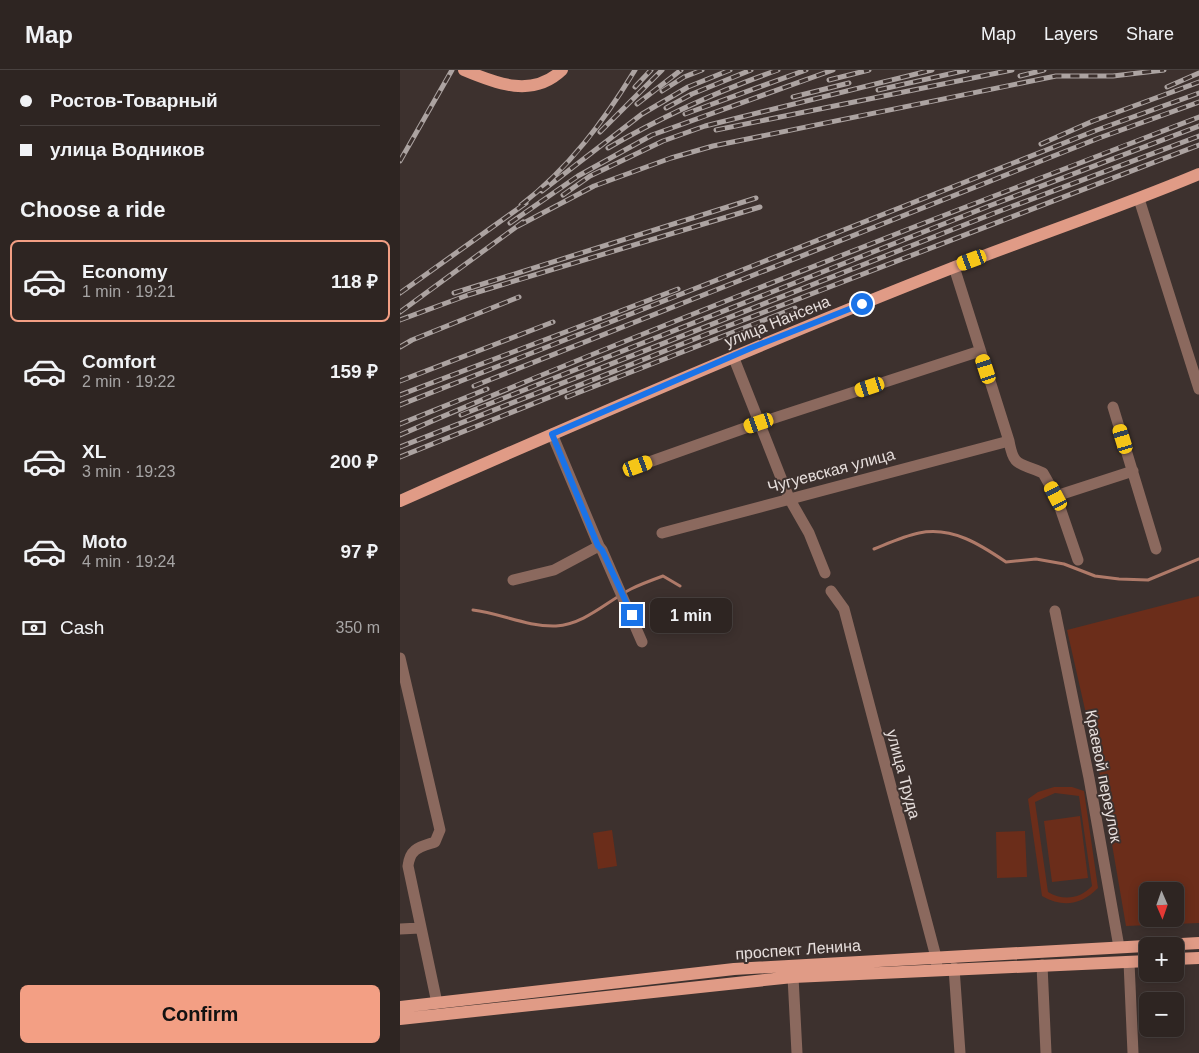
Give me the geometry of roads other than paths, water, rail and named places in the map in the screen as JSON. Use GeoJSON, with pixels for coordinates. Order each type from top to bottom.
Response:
{"type":"FeatureCollection","features":[{"type":"Feature","properties":{"kind":"main road"},"geometry":{"type":"LineString","coordinates":[[464,70],[510,87],[534,86],[555,77],[562,70]]}},
{"type":"Feature","properties":{"kind":"main road","name":"улица Нансена"},"geometry":{"type":"LineString","coordinates":[[400,501],[732,356],[954,267],[1139,199],[1199,174]]}},
{"type":"Feature","properties":{"kind":"main road","name":"проспект Ленина"},"geometry":{"type":"LineString","coordinates":[[400,1019],[936,963],[1119,947],[1199,943]]}},
{"type":"Feature","properties":{"kind":"main road"},"geometry":{"type":"LineString","coordinates":[[1184,959],[1199,958]]}},
{"type":"Feature","properties":{"kind":"main road","name":"проспект Ленина"},"geometry":{"type":"LineString","coordinates":[[400,1007],[734,969],[936,963],[954,968],[1139,961]]}},
{"type":"Feature","properties":{"kind":"street"},"geometry":{"type":"LineString","coordinates":[[1139,199],[1199,389]]}},
{"type":"Feature","properties":{"kind":"street"},"geometry":{"type":"LineString","coordinates":[[954,267],[1010,441],[1012,458],[1018,464],[1043,473],[1056,496],[1078,560]]}},
{"type":"Feature","properties":{"kind":"street"},"geometry":{"type":"LineString","coordinates":[[638,466],[759,423],[980,351]]}},
{"type":"Feature","properties":{"kind":"street"},"geometry":{"type":"LineString","coordinates":[[732,356],[789,498],[809,533],[825,573]]}},
{"type":"Feature","properties":{"kind":"street"},"geometry":{"type":"LineString","coordinates":[[1113,407],[1156,549]]}},
{"type":"Feature","properties":{"kind":"street"},"geometry":{"type":"LineString","coordinates":[[552,434],[598,546],[602,550],[620,588],[642,642]]}},
{"type":"Feature","properties":{"kind":"street","name":"Чугуевская улица"},"geometry":{"type":"LineString","coordinates":[[662,533],[1010,441]]}},
{"type":"Feature","properties":{"kind":"street"},"geometry":{"type":"LineString","coordinates":[[1056,496],[1133,471]]}},
{"type":"Feature","properties":{"kind":"street"},"geometry":{"type":"LineString","coordinates":[[513,580],[554,570],[598,546]]}},
{"type":"Feature","properties":{"kind":"street","name":"улица Труда"},"geometry":{"type":"LineString","coordinates":[[831,591],[844,609],[936,963]]}},
{"type":"Feature","properties":{"kind":"street","name":"Краевой переулок"},"geometry":{"type":"LineString","coordinates":[[1055,611],[1089,778],[1119,947]]}},
{"type":"Feature","properties":{"kind":"street"},"geometry":{"type":"LineString","coordinates":[[400,658],[440,830],[435,842],[415,848],[409,855],[408,866],[437,1003]]}},
{"type":"Feature","properties":{"kind":"street"},"geometry":{"type":"LineString","coordinates":[[400,930],[420,928]]}},
{"type":"Feature","properties":{"kind":"street"},"geometry":{"type":"LineString","coordinates":[[1129,962],[1133,1053]]}},
{"type":"Feature","properties":{"kind":"street"},"geometry":{"type":"LineString","coordinates":[[1042,965],[1046,1053]]}},
{"type":"Feature","properties":{"kind":"street"},"geometry":{"type":"LineString","coordinates":[[954,968],[960,1053]]}},
{"type":"Feature","properties":{"kind":"street"},"geometry":{"type":"LineString","coordinates":[[793,977],[797,1053]]}},
{"type":"Feature","properties":{"kind":"waterway"},"geometry":{"type":"LineString","coordinates":[[874,549],[913,534],[943,532],[966,538],[1006,562],[1036,559],[1064,564],[1095,576],[1148,580],[1199,559]]}},
{"type":"Feature","properties":{"kind":"waterway"},"geometry":{"type":"LineString","coordinates":[[473,610],[524,622],[556,626],[586,617],[631,589],[663,576],[680,586]]}},
{"type":"Feature","properties":{"kind":"railway"},"geometry":{"type":"LineString","coordinates":[[400,161],[452,70]]}},
{"type":"Feature","properties":{"kind":"railway"},"geometry":{"type":"LineString","coordinates":[[521,205],[555,175],[584,143],[611,107],[635,70]]}},
{"type":"Feature","properties":{"kind":"railway"},"geometry":{"type":"LineString","coordinates":[[635,87],[651,70]]}},
{"type":"Feature","properties":{"kind":"railway"},"geometry":{"type":"LineString","coordinates":[[600,132],[662,70]]}},
{"type":"Feature","properties":{"kind":"railway"},"geometry":{"type":"LineString","coordinates":[[637,104],[681,70]]}},
{"type":"Feature","properties":{"kind":"railway"},"geometry":{"type":"LineString","coordinates":[[662,91],[684,77],[702,70]]}},
{"type":"Feature","properties":{"kind":"railway"},"geometry":{"type":"LineString","coordinates":[[542,191],[642,114],[688,87],[730,70]]}},
{"type":"Feature","properties":{"kind":"railway"},"geometry":{"type":"LineString","coordinates":[[666,108],[692,94],[751,70]]}},
{"type":"Feature","properties":{"kind":"railway"},"geometry":{"type":"LineString","coordinates":[[608,148],[649,125],[691,105],[778,70]]}},
{"type":"Feature","properties":{"kind":"railway"},"geometry":{"type":"LineString","coordinates":[[685,114],[806,70]]}},
{"type":"Feature","properties":{"kind":"railway"},"geometry":{"type":"LineString","coordinates":[[510,223],[578,176],[652,135],[833,70]]}},
{"type":"Feature","properties":{"kind":"railway"},"geometry":{"type":"LineString","coordinates":[[829,80],[869,70]]}},
{"type":"Feature","properties":{"kind":"railway"},"geometry":{"type":"LineString","coordinates":[[563,195],[590,176],[663,141],[705,126],[932,70]]}},
{"type":"Feature","properties":{"kind":"railway"},"geometry":{"type":"LineString","coordinates":[[878,90],[967,70]]}},
{"type":"Feature","properties":{"kind":"railway"},"geometry":{"type":"LineString","coordinates":[[716,130],[1012,70]]}},
{"type":"Feature","properties":{"kind":"railway"},"geometry":{"type":"LineString","coordinates":[[1020,76],[1044,70]]}},
{"type":"Feature","properties":{"kind":"railway"},"geometry":{"type":"LineString","coordinates":[[518,226],[594,186],[671,158],[713,146],[1056,76],[1113,76],[1164,70]]}},
{"type":"Feature","properties":{"kind":"railway"},"geometry":{"type":"LineString","coordinates":[[1167,87],[1199,73]]}},
{"type":"Feature","properties":{"kind":"railway"},"geometry":{"type":"LineString","coordinates":[[1041,144],[1093,121],[1199,82]]}},
{"type":"Feature","properties":{"kind":"railway"},"geometry":{"type":"LineString","coordinates":[[793,97],[849,83]]}},
{"type":"Feature","properties":{"kind":"railway"},"geometry":{"type":"LineString","coordinates":[[400,405],[1097,130],[1199,93]]}},
{"type":"Feature","properties":{"kind":"railway"},"geometry":{"type":"LineString","coordinates":[[474,386],[1099,138],[1199,102]]}},
{"type":"Feature","properties":{"kind":"railway"},"geometry":{"type":"LineString","coordinates":[[400,435],[694,314],[1199,117]]}},
{"type":"Feature","properties":{"kind":"railway"},"geometry":{"type":"LineString","coordinates":[[461,415],[989,206],[1199,126]]}},
{"type":"Feature","properties":{"kind":"railway"},"geometry":{"type":"LineString","coordinates":[[400,447],[992,214],[1199,136]]}},
{"type":"Feature","properties":{"kind":"railway"},"geometry":{"type":"LineString","coordinates":[[400,457],[707,334],[1199,145]]}},
{"type":"Feature","properties":{"kind":"railway"},"geometry":{"type":"LineString","coordinates":[[454,293],[756,198]]}},
{"type":"Feature","properties":{"kind":"railway"},"geometry":{"type":"LineString","coordinates":[[400,293],[526,203]]}},
{"type":"Feature","properties":{"kind":"railway"},"geometry":{"type":"LineString","coordinates":[[400,320],[468,295],[760,207]]}},
{"type":"Feature","properties":{"kind":"railway"},"geometry":{"type":"LineString","coordinates":[[400,312],[523,222]]}},
{"type":"Feature","properties":{"kind":"railway"},"geometry":{"type":"LineString","coordinates":[[400,395],[678,289]]}},
{"type":"Feature","properties":{"kind":"railway"},"geometry":{"type":"LineString","coordinates":[[400,347],[412,340],[519,297]]}},
{"type":"Feature","properties":{"kind":"railway"},"geometry":{"type":"LineString","coordinates":[[567,397],[795,308]]}},
{"type":"Feature","properties":{"kind":"railway"},"geometry":{"type":"LineString","coordinates":[[400,381],[553,322]]}},
{"type":"Feature","properties":{"kind":"railway"},"geometry":{"type":"LineString","coordinates":[[400,424],[487,389]]}}]}
